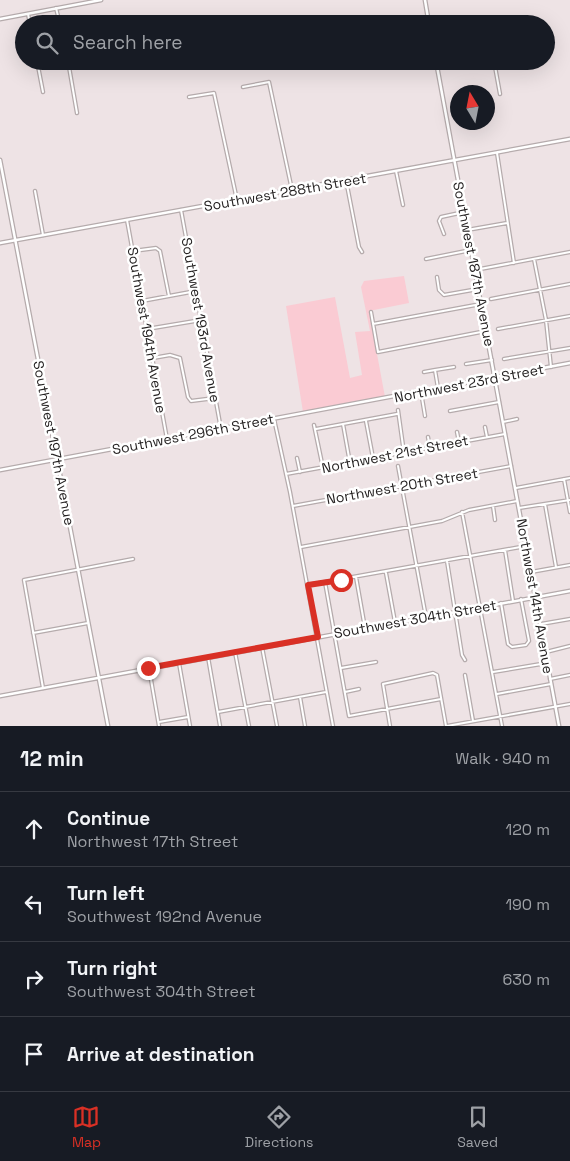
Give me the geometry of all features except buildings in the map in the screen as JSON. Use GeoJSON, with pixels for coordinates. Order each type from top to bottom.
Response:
{"type":"FeatureCollection","features":[{"type":"Feature","properties":{"kind":"street"},"geometry":{"type":"LineString","coordinates":[[22,15],[101,0]]}},
{"type":"Feature","properties":{"kind":"street"},"geometry":{"type":"LineString","coordinates":[[425,0],[428,15]]}},
{"type":"Feature","properties":{"kind":"street"},"geometry":{"type":"LineString","coordinates":[[56,8],[58,15]]}},
{"type":"Feature","properties":{"kind":"street"},"geometry":{"type":"LineString","coordinates":[[0,19],[15,16]]}},
{"type":"Feature","properties":{"kind":"street"},"geometry":{"type":"LineString","coordinates":[[39,70],[43,92]]}},
{"type":"Feature","properties":{"kind":"street"},"geometry":{"type":"LineString","coordinates":[[70,70],[78,113]]}},
{"type":"Feature","properties":{"kind":"street","name":"Southwest 187th Avenue"},"geometry":{"type":"LineString","coordinates":[[438,70],[511,466]]}},
{"type":"Feature","properties":{"kind":"street"},"geometry":{"type":"LineString","coordinates":[[496,70],[500,94]]}},
{"type":"Feature","properties":{"kind":"street"},"geometry":{"type":"LineString","coordinates":[[243,87],[269,82],[292,190]]}},
{"type":"Feature","properties":{"kind":"street"},"geometry":{"type":"LineString","coordinates":[[189,96],[214,93],[237,200]]}},
{"type":"Feature","properties":{"kind":"street","name":"Southwest 288th Street"},"geometry":{"type":"LineString","coordinates":[[0,243],[570,139]]}},
{"type":"Feature","properties":{"kind":"street"},"geometry":{"type":"LineString","coordinates":[[496,153],[514,263]]}},
{"type":"Feature","properties":{"kind":"street","name":"Southwest 197th Avenue"},"geometry":{"type":"LineString","coordinates":[[0,160],[108,726]]}},
{"type":"Feature","properties":{"kind":"street"},"geometry":{"type":"LineString","coordinates":[[396,171],[403,205]]}},
{"type":"Feature","properties":{"kind":"street"},"geometry":{"type":"LineString","coordinates":[[346,180],[358,247],[362,252]]}},
{"type":"Feature","properties":{"kind":"street"},"geometry":{"type":"LineString","coordinates":[[35,191],[43,236]]}},
{"type":"Feature","properties":{"kind":"street","name":"Southwest 193rd Avenue"},"geometry":{"type":"LineString","coordinates":[[181,210],[221,429]]}},
{"type":"Feature","properties":{"kind":"street"},"geometry":{"type":"LineString","coordinates":[[444,234],[439,221],[441,217],[464,212]]}},
{"type":"Feature","properties":{"kind":"street","name":"Southwest 194th Avenue"},"geometry":{"type":"LineString","coordinates":[[127,220],[167,439]]}},
{"type":"Feature","properties":{"kind":"street"},"geometry":{"type":"LineString","coordinates":[[467,230],[507,222]]}},
{"type":"Feature","properties":{"kind":"street"},"geometry":{"type":"LineString","coordinates":[[133,251],[156,248],[160,251],[169,296]]}},
{"type":"Feature","properties":{"kind":"street"},"geometry":{"type":"LineString","coordinates":[[426,259],[471,250]]}},
{"type":"Feature","properties":{"kind":"street"},"geometry":{"type":"LineString","coordinates":[[475,270],[570,252]]}},
{"type":"Feature","properties":{"kind":"street"},"geometry":{"type":"LineString","coordinates":[[534,259],[546,320],[550,367],[570,364]]}},
{"type":"Feature","properties":{"kind":"street"},"geometry":{"type":"LineString","coordinates":[[438,277],[440,291],[446,295],[478,289]]}},
{"type":"Feature","properties":{"kind":"street"},"geometry":{"type":"LineString","coordinates":[[491,299],[570,284]]}},
{"type":"Feature","properties":{"kind":"street"},"geometry":{"type":"LineString","coordinates":[[141,301],[196,291]]}},
{"type":"Feature","properties":{"kind":"street"},"geometry":{"type":"LineString","coordinates":[[373,324],[481,304]]}},
{"type":"Feature","properties":{"kind":"street"},"geometry":{"type":"LineString","coordinates":[[370,312],[378,352],[486,331]]}},
{"type":"Feature","properties":{"kind":"street"},"geometry":{"type":"LineString","coordinates":[[498,329],[570,316]]}},
{"type":"Feature","properties":{"kind":"street"},"geometry":{"type":"LineString","coordinates":[[147,328],[201,320]]}},
{"type":"Feature","properties":{"kind":"street"},"geometry":{"type":"LineString","coordinates":[[504,359],[570,348]]}},
{"type":"Feature","properties":{"kind":"street"},"geometry":{"type":"LineString","coordinates":[[152,358],[176,356],[180,358],[188,397],[191,401],[215,398]]}},
{"type":"Feature","properties":{"kind":"street"},"geometry":{"type":"LineString","coordinates":[[466,364],[492,360]]}},
{"type":"Feature","properties":{"kind":"street"},"geometry":{"type":"LineString","coordinates":[[424,372],[454,367]]}},
{"type":"Feature","properties":{"kind":"street","name":"Northwest 23rd Street"},"geometry":{"type":"LineString","coordinates":[[387,398],[550,367]]}},
{"type":"Feature","properties":{"kind":"street"},"geometry":{"type":"LineString","coordinates":[[435,370],[438,388]]}},
{"type":"Feature","properties":{"kind":"street"},"geometry":{"type":"LineString","coordinates":[[421,392],[425,416]]}},
{"type":"Feature","properties":{"kind":"street","name":"Southwest 296th Street"},"geometry":{"type":"LineString","coordinates":[[0,470],[387,398]]}},
{"type":"Feature","properties":{"kind":"street"},"geometry":{"type":"LineString","coordinates":[[450,411],[499,402]]}},
{"type":"Feature","properties":{"kind":"street"},"geometry":{"type":"LineString","coordinates":[[398,410],[397,414],[404,452]]}},
{"type":"Feature","properties":{"kind":"street"},"geometry":{"type":"LineString","coordinates":[[316,429],[397,414]]}},
{"type":"Feature","properties":{"kind":"street"},"geometry":{"type":"LineString","coordinates":[[274,419],[293,506],[333,726]]}},
{"type":"Feature","properties":{"kind":"street"},"geometry":{"type":"LineString","coordinates":[[366,420],[373,458]]}},
{"type":"Feature","properties":{"kind":"street"},"geometry":{"type":"LineString","coordinates":[[503,422],[517,420]]}},
{"type":"Feature","properties":{"kind":"street"},"geometry":{"type":"LineString","coordinates":[[343,424],[350,463]]}},
{"type":"Feature","properties":{"kind":"street"},"geometry":{"type":"LineString","coordinates":[[314,425],[323,468]]}},
{"type":"Feature","properties":{"kind":"street"},"geometry":{"type":"LineString","coordinates":[[485,427],[487,437]]}},
{"type":"Feature","properties":{"kind":"street"},"geometry":{"type":"LineString","coordinates":[[457,432],[459,442]]}},
{"type":"Feature","properties":{"kind":"street","name":"Northwest 21st Street"},"geometry":{"type":"LineString","coordinates":[[286,474],[505,434]]}},
{"type":"Feature","properties":{"kind":"street"},"geometry":{"type":"LineString","coordinates":[[428,437],[430,448]]}},
{"type":"Feature","properties":{"kind":"street"},"geometry":{"type":"LineString","coordinates":[[297,458],[300,472]]}},
{"type":"Feature","properties":{"kind":"street"},"geometry":{"type":"LineString","coordinates":[[398,466],[426,617]]}},
{"type":"Feature","properties":{"kind":"street","name":"Northwest 20th Street"},"geometry":{"type":"LineString","coordinates":[[293,506],[511,466]]}},
{"type":"Feature","properties":{"kind":"street","name":"Northwest 14th Avenue"},"geometry":{"type":"LineString","coordinates":[[511,466],[559,726]]}},
{"type":"Feature","properties":{"kind":"street"},"geometry":{"type":"LineString","coordinates":[[515,488],[570,478]]}},
{"type":"Feature","properties":{"kind":"street"},"geometry":{"type":"LineString","coordinates":[[564,479],[570,512]]}},
{"type":"Feature","properties":{"kind":"street"},"geometry":{"type":"LineString","coordinates":[[519,508],[569,500]]}},
{"type":"Feature","properties":{"kind":"street"},"geometry":{"type":"LineString","coordinates":[[300,547],[442,521],[462,512],[517,501]]}},
{"type":"Feature","properties":{"kind":"street"},"geometry":{"type":"LineString","coordinates":[[545,504],[556,567]]}},
{"type":"Feature","properties":{"kind":"street"},"geometry":{"type":"LineString","coordinates":[[493,506],[495,520]]}},
{"type":"Feature","properties":{"kind":"street"},"geometry":{"type":"LineString","coordinates":[[462,512],[502,726]]}},
{"type":"Feature","properties":{"kind":"street"},"geometry":{"type":"LineString","coordinates":[[308,585],[356,578],[526,546]]}},
{"type":"Feature","properties":{"kind":"street"},"geometry":{"type":"LineString","coordinates":[[506,550],[513,601]]}},
{"type":"Feature","properties":{"kind":"street"},"geometry":{"type":"LineString","coordinates":[[43,688],[24,580],[133,559]]}},
{"type":"Feature","properties":{"kind":"street"},"geometry":{"type":"LineString","coordinates":[[447,561],[462,655],[465,660]]}},
{"type":"Feature","properties":{"kind":"street"},"geometry":{"type":"LineString","coordinates":[[531,572],[570,565]]}},
{"type":"Feature","properties":{"kind":"street"},"geometry":{"type":"LineString","coordinates":[[386,572],[395,622]]}},
{"type":"Feature","properties":{"kind":"street"},"geometry":{"type":"LineString","coordinates":[[356,578],[365,628]]}},
{"type":"Feature","properties":{"kind":"street"},"geometry":{"type":"LineString","coordinates":[[325,582],[349,716],[441,699]]}},
{"type":"Feature","properties":{"kind":"street","name":"Southwest 304th Street"},"geometry":{"type":"LineString","coordinates":[[0,696],[570,591]]}},
{"type":"Feature","properties":{"kind":"street"},"geometry":{"type":"LineString","coordinates":[[501,603],[510,646],[528,643],[521,599]]}},
{"type":"Feature","properties":{"kind":"street"},"geometry":{"type":"LineString","coordinates":[[541,624],[570,619]]}},
{"type":"Feature","properties":{"kind":"street"},"geometry":{"type":"LineString","coordinates":[[33,633],[88,622]]}},
{"type":"Feature","properties":{"kind":"street"},"geometry":{"type":"LineString","coordinates":[[545,652],[570,646]]}},
{"type":"Feature","properties":{"kind":"street"},"geometry":{"type":"LineString","coordinates":[[262,647],[277,726]]}},
{"type":"Feature","properties":{"kind":"street"},"geometry":{"type":"LineString","coordinates":[[235,652],[249,726]]}},
{"type":"Feature","properties":{"kind":"street"},"geometry":{"type":"LineString","coordinates":[[208,657],[220,726]]}},
{"type":"Feature","properties":{"kind":"street"},"geometry":{"type":"LineString","coordinates":[[341,668],[376,662]]}},
{"type":"Feature","properties":{"kind":"street"},"geometry":{"type":"LineString","coordinates":[[179,663],[190,726]]}},
{"type":"Feature","properties":{"kind":"street"},"geometry":{"type":"LineString","coordinates":[[493,672],[547,663]]}},
{"type":"Feature","properties":{"kind":"street"},"geometry":{"type":"LineString","coordinates":[[148,668],[159,726]]}},
{"type":"Feature","properties":{"kind":"street"},"geometry":{"type":"LineString","coordinates":[[390,726],[383,684],[436,674],[447,726],[570,704]]}},
{"type":"Feature","properties":{"kind":"street"},"geometry":{"type":"LineString","coordinates":[[465,675],[474,721]]}},
{"type":"Feature","properties":{"kind":"street"},"geometry":{"type":"LineString","coordinates":[[550,679],[570,675]]}},
{"type":"Feature","properties":{"kind":"street"},"geometry":{"type":"LineString","coordinates":[[496,694],[551,684]]}},
{"type":"Feature","properties":{"kind":"street"},"geometry":{"type":"LineString","coordinates":[[345,692],[359,689]]}},
{"type":"Feature","properties":{"kind":"street"},"geometry":{"type":"LineString","coordinates":[[218,712],[327,692]]}},
{"type":"Feature","properties":{"kind":"street"},"geometry":{"type":"LineString","coordinates":[[300,697],[305,726]]}},
{"type":"Feature","properties":{"kind":"street"},"geometry":{"type":"LineString","coordinates":[[158,722],[188,717]]}},
{"type":"Feature","properties":{"kind":"shaded area"},"geometry":{"type":"Polygon","coordinates":[[[404,276],[409,303],[369,311],[385,397],[303,412],[286,306],[335,297],[350,378],[362,375],[355,332],[370,331],[361,287],[364,281],[404,276]]]}},
{"type":"Feature","properties":{"kind":"route"},"geometry":{"type":"LineString","coordinates":[[148,668],[318,637],[308,585],[341,580]]}}]}
